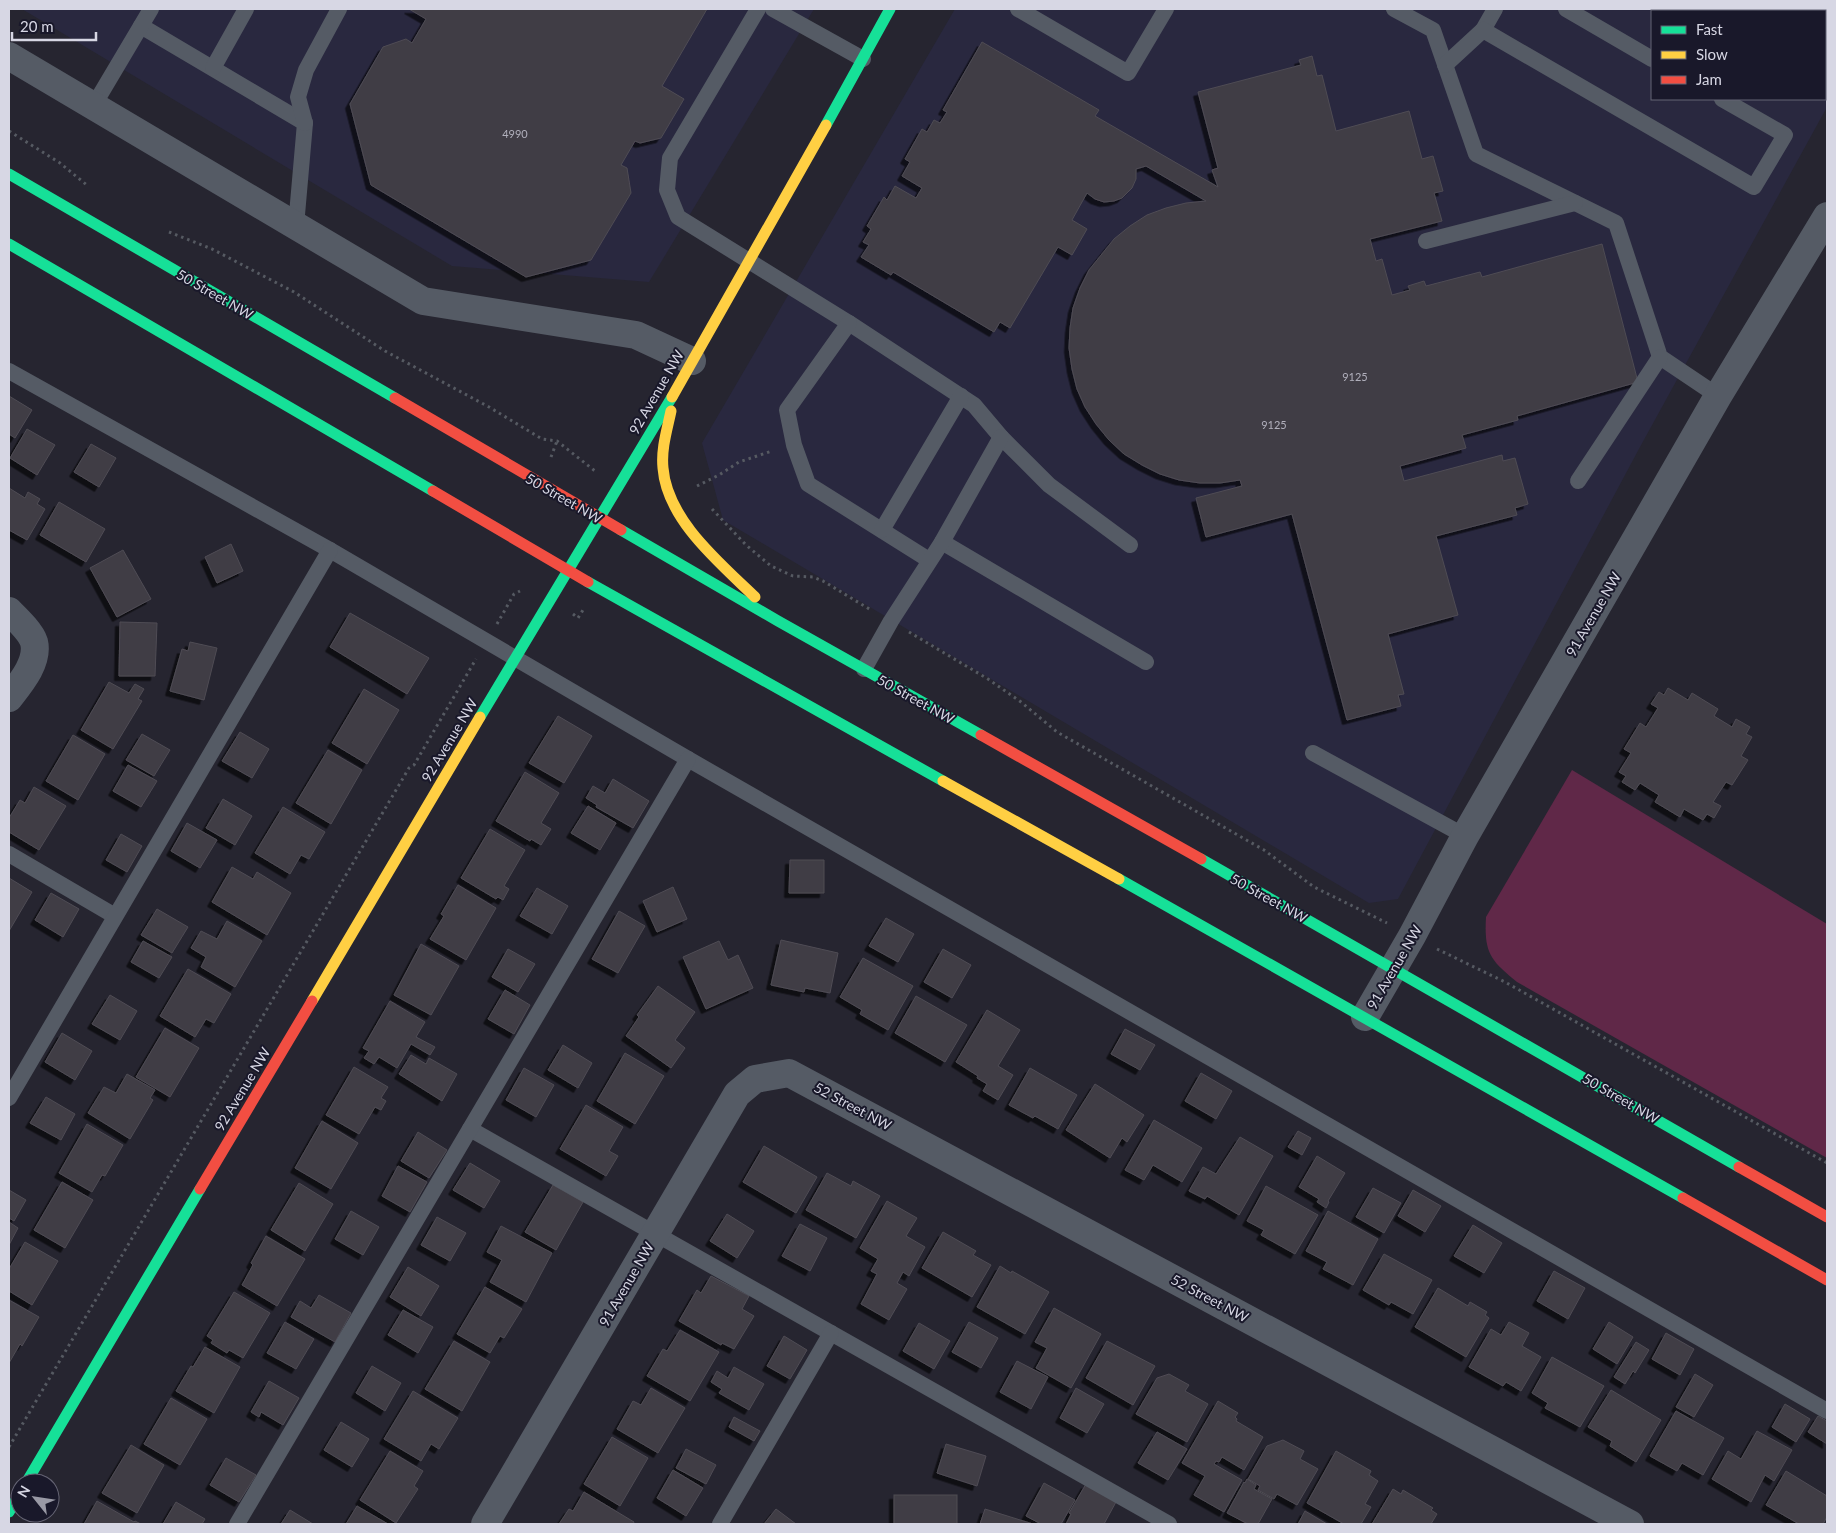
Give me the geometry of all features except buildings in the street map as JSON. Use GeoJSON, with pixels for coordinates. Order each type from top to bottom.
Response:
{"type":"FeatureCollection","features":[{"type":"Feature","properties":{"kind":"main road","name":"92 Avenue NW"},"geometry":{"type":"LineString","coordinates":[[32,1473],[549,600],[569,571],[674,393],[750,261],[890,9]]}},
{"type":"Feature","properties":{"kind":"main road","name":"50 Street NW"},"geometry":{"type":"LineString","coordinates":[[9,174],[778,622],[1394,968],[1827,1217]]}},
{"type":"Feature","properties":{"kind":"main road"},"geometry":{"type":"LineString","coordinates":[[9,244],[569,571],[1365,1017],[1827,1280]]}},
{"type":"Feature","properties":{"kind":"main road"},"geometry":{"type":"LineString","coordinates":[[674,393],[664,446],[663,475],[670,500],[701,543],[778,622]]}},
{"type":"Feature","properties":{"kind":"street"},"geometry":{"type":"LineString","coordinates":[[9,56],[423,301],[636,335],[692,361]]}},
{"type":"Feature","properties":{"kind":"street","name":"91 Avenue NW"},"geometry":{"type":"LineString","coordinates":[[1365,1017],[1412,936],[1465,836],[1718,396],[1827,216]]}},
{"type":"Feature","properties":{"kind":"street"},"geometry":{"type":"LineString","coordinates":[[9,611],[23,625],[34,641],[33,660],[18,687],[9,698]]}},
{"type":"Feature","properties":{"kind":"street","name":"91 Avenue NW"},"geometry":{"type":"LineString","coordinates":[[485,1524],[737,1094],[755,1079],[788,1073]]}},
{"type":"Feature","properties":{"kind":"street","name":"52 Street NW"},"geometry":{"type":"LineString","coordinates":[[788,1073],[825,1091],[1630,1524]]}},
{"type":"Feature","properties":{"kind":"lane"},"geometry":{"type":"LineString","coordinates":[[94,105],[151,9]]}},
{"type":"Feature","properties":{"kind":"lane"},"geometry":{"type":"LineString","coordinates":[[213,68],[246,9]]}},
{"type":"Feature","properties":{"kind":"lane"},"geometry":{"type":"LineString","coordinates":[[296,226],[305,123],[298,97],[306,70],[339,9]]}},
{"type":"Feature","properties":{"kind":"lane"},"geometry":{"type":"LineString","coordinates":[[758,9],[670,158],[668,190],[678,217],[850,323],[974,405],[1001,437],[1049,485],[1130,545]]}},
{"type":"Feature","properties":{"kind":"lane"},"geometry":{"type":"LineString","coordinates":[[773,9],[862,59]]}},
{"type":"Feature","properties":{"kind":"lane"},"geometry":{"type":"LineString","coordinates":[[1018,9],[1128,73],[1166,9]]}},
{"type":"Feature","properties":{"kind":"lane"},"geometry":{"type":"LineString","coordinates":[[1394,9],[1433,30],[1476,154],[1616,223],[1660,357],[1718,396]]}},
{"type":"Feature","properties":{"kind":"lane"},"geometry":{"type":"LineString","coordinates":[[1445,65],[1483,30],[1495,9]]}},
{"type":"Feature","properties":{"kind":"lane"},"geometry":{"type":"LineString","coordinates":[[1566,9],[1651,58]]}},
{"type":"Feature","properties":{"kind":"lane"},"geometry":{"type":"LineString","coordinates":[[141,26],[305,123]]}},
{"type":"Feature","properties":{"kind":"lane"},"geometry":{"type":"LineString","coordinates":[[1483,30],[1754,187],[1785,135],[1724,100]]}},
{"type":"Feature","properties":{"kind":"lane"},"geometry":{"type":"LineString","coordinates":[[1426,241],[1575,203]]}},
{"type":"Feature","properties":{"kind":"lane"},"geometry":{"type":"LineString","coordinates":[[850,323],[787,410],[794,445],[808,484],[930,560]]}},
{"type":"Feature","properties":{"kind":"lane"},"geometry":{"type":"LineString","coordinates":[[1578,481],[1660,357]]}},
{"type":"Feature","properties":{"kind":"lane"},"geometry":{"type":"LineString","coordinates":[[9,372],[330,550],[688,759],[1827,1411]]}},
{"type":"Feature","properties":{"kind":"lane"},"geometry":{"type":"LineString","coordinates":[[882,530],[960,396]]}},
{"type":"Feature","properties":{"kind":"lane"},"geometry":{"type":"LineString","coordinates":[[864,669],[891,621],[942,542],[1001,437]]}},
{"type":"Feature","properties":{"kind":"lane"},"geometry":{"type":"LineString","coordinates":[[942,542],[1146,662]]}},
{"type":"Feature","properties":{"kind":"lane"},"geometry":{"type":"LineString","coordinates":[[9,1098],[330,550]]}},
{"type":"Feature","properties":{"kind":"lane"},"geometry":{"type":"LineString","coordinates":[[1313,753],[1465,836]]}},
{"type":"Feature","properties":{"kind":"lane"},"geometry":{"type":"LineString","coordinates":[[237,1524],[688,759]]}},
{"type":"Feature","properties":{"kind":"lane"},"geometry":{"type":"LineString","coordinates":[[9,854],[115,916]]}},
{"type":"Feature","properties":{"kind":"lane"},"geometry":{"type":"LineString","coordinates":[[470,1129],[1170,1524]]}},
{"type":"Feature","properties":{"kind":"lane"},"geometry":{"type":"LineString","coordinates":[[720,1524],[831,1333]]}},
{"type":"Feature","properties":{"kind":"path"},"geometry":{"type":"LineString","coordinates":[[9,131],[60,163],[91,188]]}},
{"type":"Feature","properties":{"kind":"path"},"geometry":{"type":"LineString","coordinates":[[164,230],[199,242],[264,276],[313,304],[385,351],[489,407],[542,439],[557,441]]}},
{"type":"Feature","properties":{"kind":"path"},"geometry":{"type":"LineString","coordinates":[[699,495],[696,486],[719,475],[739,462],[794,445]]}},
{"type":"Feature","properties":{"kind":"path"},"geometry":{"type":"LineString","coordinates":[[711,507],[751,550],[771,566],[793,576],[813,577],[823,581],[891,621],[994,683],[1057,732],[1264,850],[1314,887],[1362,909],[1512,986],[1827,1163]]}},
{"type":"Feature","properties":{"kind":"path"},"geometry":{"type":"LineString","coordinates":[[9,1448],[409,768],[414,765],[514,594],[527,587]]}},
{"type":"Feature","properties":{"kind":"shaded area"},"geometry":{"type":"Polygon","coordinates":[[[22,9],[814,9],[649,282],[452,266],[22,9]]]}},
{"type":"Feature","properties":{"kind":"shaded area"},"geometry":{"type":"Polygon","coordinates":[[[955,9],[1827,9],[1827,107],[1640,447],[1398,899],[1369,903],[723,520],[702,443],[955,9]]]}},
{"type":"Feature","properties":{"kind":"shaded area"},"geometry":{"type":"Polygon","coordinates":[[[1572,770],[1827,924],[1827,1158],[1517,982],[1500,968],[1491,955],[1486,939],[1486,917],[1572,770]]]}},
{"type":"Feature","properties":{"kind":"traffic: fast"},"geometry":{"type":"LineString","coordinates":[[826,125],[890,9]]}},
{"type":"Feature","properties":{"kind":"traffic: fast"},"geometry":{"type":"LineString","coordinates":[[9,174],[395,398]]}},
{"type":"Feature","properties":{"kind":"traffic: fast"},"geometry":{"type":"LineString","coordinates":[[9,244],[433,491]]}},
{"type":"Feature","properties":{"kind":"traffic: fast"},"geometry":{"type":"LineString","coordinates":[[480,717],[672,397]]}},
{"type":"Feature","properties":{"kind":"traffic: fast"},"geometry":{"type":"LineString","coordinates":[[621,530],[981,735]]}},
{"type":"Feature","properties":{"kind":"traffic: fast"},"geometry":{"type":"LineString","coordinates":[[588,582],[943,781]]}},
{"type":"Feature","properties":{"kind":"traffic: fast"},"geometry":{"type":"LineString","coordinates":[[1201,859],[1739,1167]]}},
{"type":"Feature","properties":{"kind":"traffic: fast"},"geometry":{"type":"LineString","coordinates":[[1119,879],[1683,1198]]}},
{"type":"Feature","properties":{"kind":"traffic: fast"},"geometry":{"type":"LineString","coordinates":[[32,1473],[200,1189]]}},
{"type":"Feature","properties":{"kind":"traffic: slow"},"geometry":{"type":"LineString","coordinates":[[672,397],[826,125]]}},
{"type":"Feature","properties":{"kind":"traffic: slow"},"geometry":{"type":"LineString","coordinates":[[671,411],[665,439],[663,468],[667,487],[674,505],[697,539],[755,597]]}},
{"type":"Feature","properties":{"kind":"traffic: slow"},"geometry":{"type":"LineString","coordinates":[[312,1001],[480,717]]}},
{"type":"Feature","properties":{"kind":"traffic: slow"},"geometry":{"type":"LineString","coordinates":[[943,781],[1119,879]]}},
{"type":"Feature","properties":{"kind":"traffic: jam"},"geometry":{"type":"LineString","coordinates":[[395,398],[621,530]]}},
{"type":"Feature","properties":{"kind":"traffic: jam"},"geometry":{"type":"LineString","coordinates":[[433,491],[588,582]]}},
{"type":"Feature","properties":{"kind":"traffic: jam"},"geometry":{"type":"LineString","coordinates":[[981,735],[1201,859]]}},
{"type":"Feature","properties":{"kind":"traffic: jam"},"geometry":{"type":"LineString","coordinates":[[200,1189],[312,1001]]}},
{"type":"Feature","properties":{"kind":"traffic: jam"},"geometry":{"type":"LineString","coordinates":[[1739,1167],[1827,1217]]}},
{"type":"Feature","properties":{"kind":"traffic: jam"},"geometry":{"type":"LineString","coordinates":[[1683,1198],[1827,1280]]}}]}
